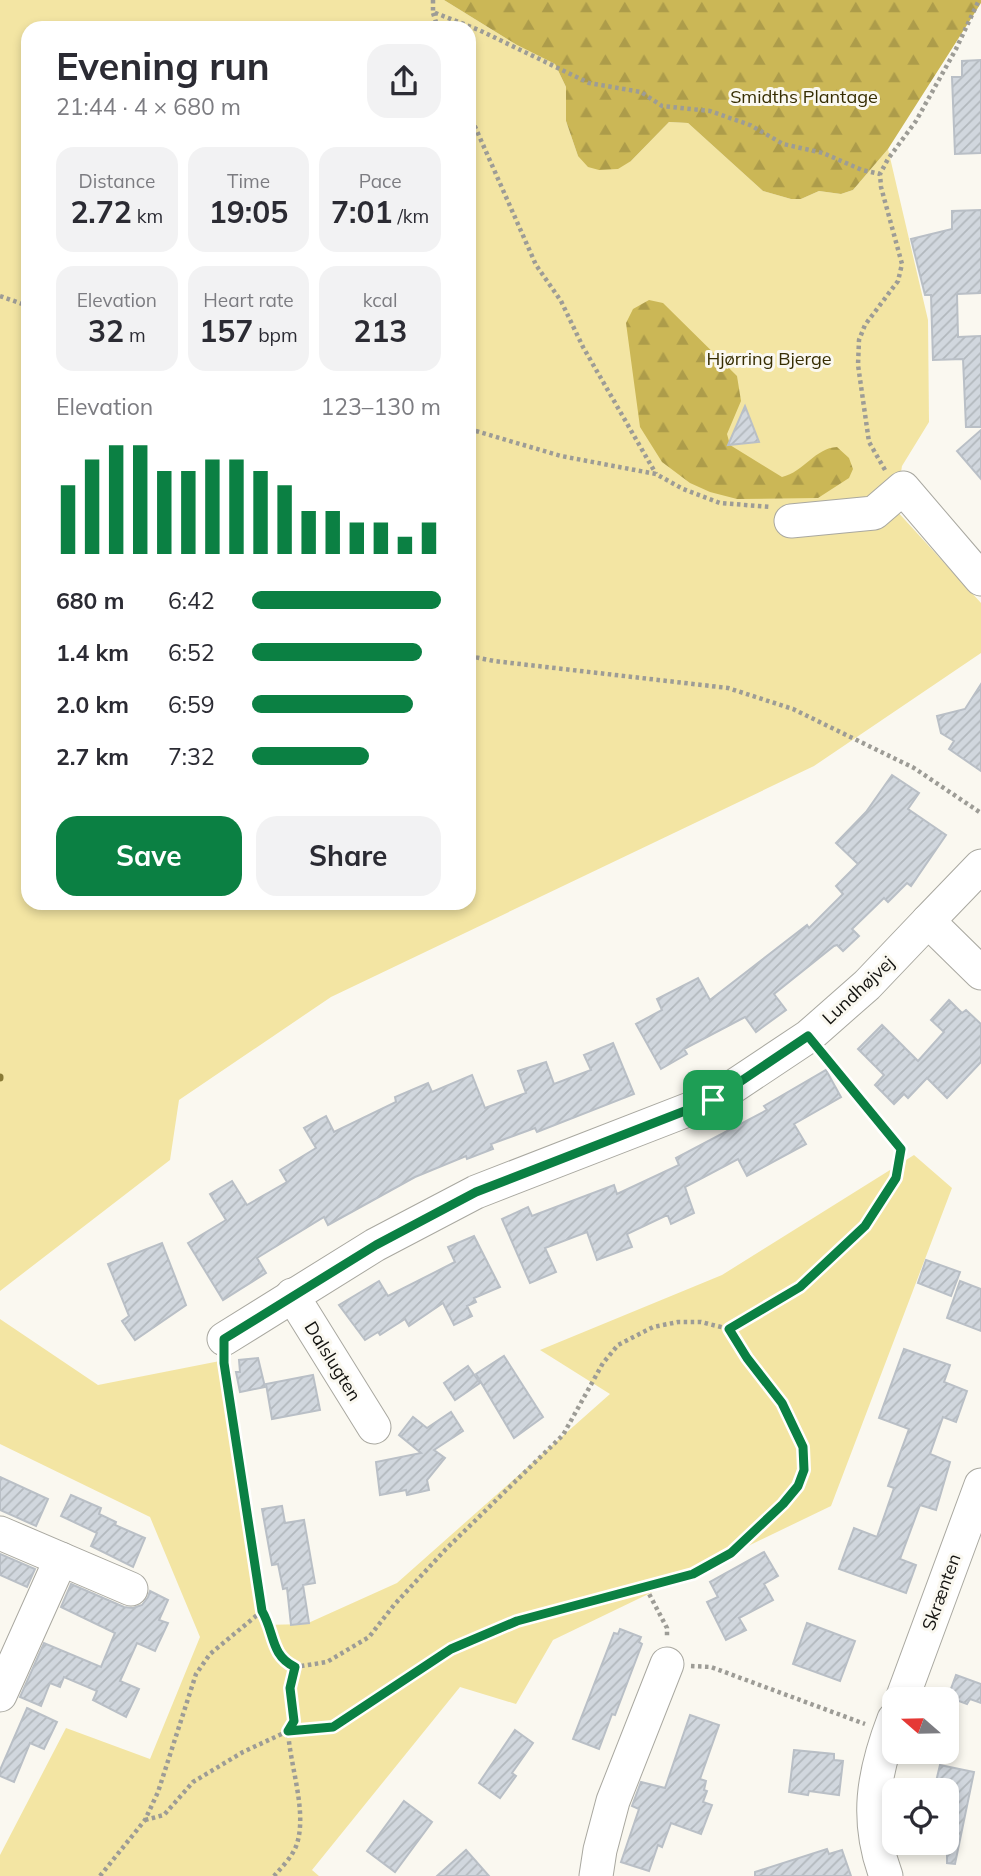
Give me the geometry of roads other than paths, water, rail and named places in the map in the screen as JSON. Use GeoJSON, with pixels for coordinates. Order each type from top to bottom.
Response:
{"type":"FeatureCollection","features":[{"type":"Feature","properties":{"kind":"street"},"geometry":{"type":"LineString","coordinates":[[791,521],[873,513],[903,488],[981,579]]}},
{"type":"Feature","properties":{"kind":"street"},"geometry":{"type":"LineString","coordinates":[[981,866],[928,920],[981,973]]}},
{"type":"Feature","properties":{"kind":"street","name":"Lundhøjvej"},"geometry":{"type":"LineString","coordinates":[[224,1339],[376,1245],[476,1192],[713,1100],[808,1036],[867,985],[928,920]]}},
{"type":"Feature","properties":{"kind":"street","name":"Dalslugten"},"geometry":{"type":"LineString","coordinates":[[292,1295],[374,1427]]}},
{"type":"Feature","properties":{"kind":"street","name":"Skrænten"},"geometry":{"type":"LineString","coordinates":[[906,1687],[981,1485]]}},
{"type":"Feature","properties":{"kind":"street"},"geometry":{"type":"LineString","coordinates":[[0,1533],[131,1589]]}},
{"type":"Feature","properties":{"kind":"street"},"geometry":{"type":"LineString","coordinates":[[0,1695],[61,1559]]}},
{"type":"Feature","properties":{"kind":"street"},"geometry":{"type":"LineString","coordinates":[[596,1876],[613,1801],[667,1664]]}},
{"type":"Feature","properties":{"kind":"street"},"geometry":{"type":"LineString","coordinates":[[882,1758],[873,1800],[873,1827],[877,1853],[886,1876]]}},
{"type":"Feature","properties":{"kind":"park label","name":"Smidths Plantage"},"geometry":{"type":"Point","coordinates":[804,96]}},
{"type":"Feature","properties":{"kind":"park label","name":"Hjørring Bjerge"},"geometry":{"type":"Point","coordinates":[769,358]}}]}
